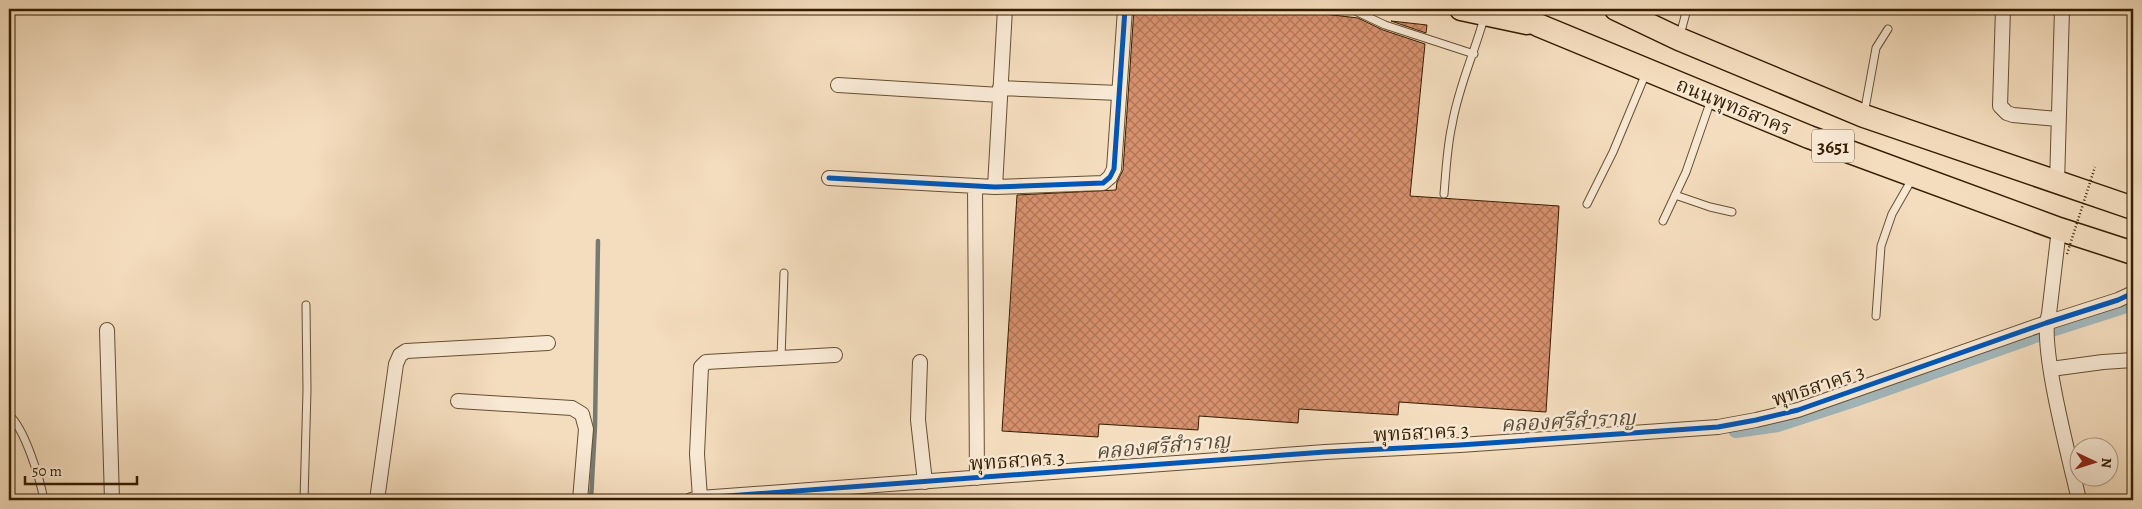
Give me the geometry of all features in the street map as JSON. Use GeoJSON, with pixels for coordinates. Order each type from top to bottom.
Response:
{"type":"FeatureCollection","features":[{"type":"Feature","properties":{"kind":"main road"},"geometry":{"type":"LineString","coordinates":[[1461,9],[1489,12],[1538,25]]}},
{"type":"Feature","properties":{"kind":"main road","name":"ถนนพุทธสาคร"},"geometry":{"type":"LineString","coordinates":[[1510,9],[1538,25],[1712,98],[1913,176],[2058,229],[2133,253]]}},
{"type":"Feature","properties":{"kind":"main road","name":"ถนนพุทธสาคร"},"geometry":{"type":"LineString","coordinates":[[1616,9],[1679,39],[1864,116],[2133,208]]}},
{"type":"Feature","properties":{"kind":"street"},"geometry":{"type":"LineString","coordinates":[[994,187],[1005,9]]}},
{"type":"Feature","properties":{"kind":"street"},"geometry":{"type":"LineString","coordinates":[[829,178],[994,187],[1103,183],[1110,177],[1114,169],[1125,9]]}},
{"type":"Feature","properties":{"kind":"street"},"geometry":{"type":"LineString","coordinates":[[2003,9],[2000,106],[2007,113],[2013,115],[2058,119]]}},
{"type":"Feature","properties":{"kind":"street"},"geometry":{"type":"LineString","coordinates":[[2057,183],[2062,9]]}},
{"type":"Feature","properties":{"kind":"street"},"geometry":{"type":"LineString","coordinates":[[838,85],[1119,93]]}},
{"type":"Feature","properties":{"kind":"street"},"geometry":{"type":"LineString","coordinates":[[975,186],[977,478]]}},
{"type":"Feature","properties":{"kind":"street"},"geometry":{"type":"LineString","coordinates":[[2058,229],[2049,314],[2046,324],[2051,369],[2079,500]]}},
{"type":"Feature","properties":{"kind":"street","name":"พุทธสาคร 3"},"geometry":{"type":"LineString","coordinates":[[695,499],[1718,427],[1798,410],[2118,300],[2133,292]]}},
{"type":"Feature","properties":{"kind":"street"},"geometry":{"type":"LineString","coordinates":[[107,330],[112,500]]}},
{"type":"Feature","properties":{"kind":"street"},"geometry":{"type":"LineString","coordinates":[[377,500],[396,364],[400,354],[406,351],[548,343]]}},
{"type":"Feature","properties":{"kind":"street"},"geometry":{"type":"LineString","coordinates":[[695,499],[701,367],[706,362],[835,355]]}},
{"type":"Feature","properties":{"kind":"street"},"geometry":{"type":"LineString","coordinates":[[2051,369],[2133,360]]}},
{"type":"Feature","properties":{"kind":"street"},"geometry":{"type":"LineString","coordinates":[[920,362],[918,420],[925,482]]}},
{"type":"Feature","properties":{"kind":"street"},"geometry":{"type":"LineString","coordinates":[[458,401],[572,408],[582,414],[586,429],[580,500]]}},
{"type":"Feature","properties":{"kind":"lane"},"geometry":{"type":"LineString","coordinates":[[1351,9],[1385,25],[1474,54]]}},
{"type":"Feature","properties":{"kind":"lane"},"geometry":{"type":"LineString","coordinates":[[1679,39],[1687,9]]}},
{"type":"Feature","properties":{"kind":"lane"},"geometry":{"type":"LineString","coordinates":[[1444,194],[1452,125],[1459,94],[1489,12]]}},
{"type":"Feature","properties":{"kind":"lane"},"geometry":{"type":"LineString","coordinates":[[1864,116],[1876,48],[1888,29]]}},
{"type":"Feature","properties":{"kind":"lane"},"geometry":{"type":"LineString","coordinates":[[1587,204],[1613,152],[1648,70]]}},
{"type":"Feature","properties":{"kind":"lane"},"geometry":{"type":"LineString","coordinates":[[1663,222],[1686,172],[1712,98]]}},
{"type":"Feature","properties":{"kind":"lane"},"geometry":{"type":"LineString","coordinates":[[1876,316],[1881,246],[1892,214],[1913,176]]}},
{"type":"Feature","properties":{"kind":"lane"},"geometry":{"type":"LineString","coordinates":[[1675,196],[1732,212]]}},
{"type":"Feature","properties":{"kind":"lane"},"geometry":{"type":"LineString","coordinates":[[782,358],[784,273]]}},
{"type":"Feature","properties":{"kind":"lane"},"geometry":{"type":"LineString","coordinates":[[304,500],[307,390],[306,305]]}},
{"type":"Feature","properties":{"kind":"lane"},"geometry":{"type":"LineString","coordinates":[[9,415],[21,431],[44,500]]}},
{"type":"Feature","properties":{"kind":"path"},"geometry":{"type":"LineString","coordinates":[[2067,254],[2096,167]]}},
{"type":"Feature","properties":{"kind":"building"},"geometry":{"type":"Polygon","coordinates":[[[1134,9],[1324,9],[1324,14],[1358,18],[1383,30],[1425,44],[1410,196],[1559,206],[1546,412],[1399,402],[1398,415],[1299,409],[1298,423],[1199,416],[1198,430],[1099,424],[1098,437],[1002,431],[1017,195],[1116,190],[1117,182],[1123,170],[1134,9]]]}},
{"type":"Feature","properties":{"kind":"building"},"geometry":{"type":"Polygon","coordinates":[[[1391,21],[1427,25],[1426,33],[1391,21]]]}},
{"type":"Feature","properties":{"kind":"waterway"},"geometry":{"type":"LineString","coordinates":[[591,500],[595,426],[598,241]]}},
{"type":"Feature","properties":{"kind":"waterway","name":"คลองศรีสำราญ"},"geometry":{"type":"LineString","coordinates":[[1736,430],[1778,424],[1855,399],[2052,329],[2133,303]]}},
{"type":"Feature","properties":{"kind":"cycle path"},"geometry":{"type":"LineString","coordinates":[[829,178],[995,187],[1103,183],[1110,177],[1114,169],[1125,9]]}},
{"type":"Feature","properties":{"kind":"cycle path"},"geometry":{"type":"LineString","coordinates":[[691,500],[1325,452],[1460,445],[1718,427],[1798,410],[2046,323],[2118,300],[2133,293]]}}]}
